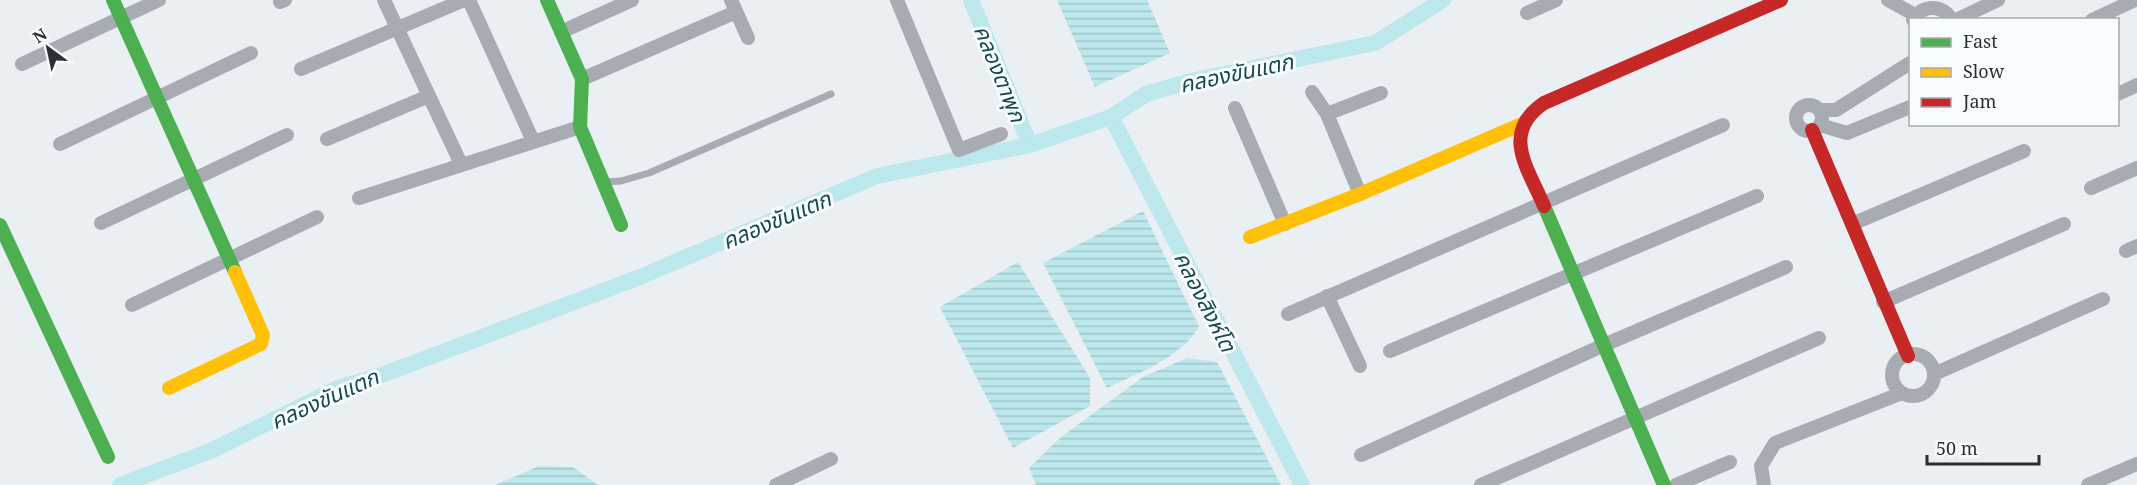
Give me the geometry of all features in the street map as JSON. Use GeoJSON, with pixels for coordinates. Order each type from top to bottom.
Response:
{"type":"FeatureCollection","features":[{"type":"Feature","properties":{"kind":"street"},"geometry":{"type":"LineString","coordinates":[[113,0],[263,335],[261,344],[168,388]]}},
{"type":"Feature","properties":{"kind":"street"},"geometry":{"type":"LineString","coordinates":[[22,64],[159,0]]}},
{"type":"Feature","properties":{"kind":"street"},"geometry":{"type":"LineString","coordinates":[[384,0],[460,164]]}},
{"type":"Feature","properties":{"kind":"street"},"geometry":{"type":"LineString","coordinates":[[301,69],[464,0]]}},
{"type":"Feature","properties":{"kind":"street"},"geometry":{"type":"LineString","coordinates":[[469,0],[533,141]]}},
{"type":"Feature","properties":{"kind":"street"},"geometry":{"type":"LineString","coordinates":[[547,0],[582,79],[580,127],[621,225]]}},
{"type":"Feature","properties":{"kind":"street"},"geometry":{"type":"LineString","coordinates":[[561,32],[632,0]]}},
{"type":"Feature","properties":{"kind":"street"},"geometry":{"type":"LineString","coordinates":[[897,0],[959,150],[1001,134]]}},
{"type":"Feature","properties":{"kind":"street"},"geometry":{"type":"LineString","coordinates":[[1527,13],[1556,0]]}},
{"type":"Feature","properties":{"kind":"street"},"geometry":{"type":"LineString","coordinates":[[1664,485],[1520,150],[1519,137],[1522,124],[1532,112],[1544,104],[1781,0]]}},
{"type":"Feature","properties":{"kind":"street"},"geometry":{"type":"LineString","coordinates":[[1888,0],[1909,18]]}},
{"type":"Feature","properties":{"kind":"street"},"geometry":{"type":"LineString","coordinates":[[1958,18],[1998,0]]}},
{"type":"Feature","properties":{"kind":"street"},"geometry":{"type":"LineString","coordinates":[[2096,18],[2135,0]]}},
{"type":"Feature","properties":{"kind":"street"},"geometry":{"type":"LineString","coordinates":[[582,79],[733,6],[748,38]]}},
{"type":"Feature","properties":{"kind":"street"},"geometry":{"type":"LineString","coordinates":[[1916,18],[1928,8],[1935,7],[1943,10],[1952,18]]}},
{"type":"Feature","properties":{"kind":"street"},"geometry":{"type":"LineString","coordinates":[[60,144],[251,53]]}},
{"type":"Feature","properties":{"kind":"street"},"geometry":{"type":"LineString","coordinates":[[1818,122],[1909,64]]}},
{"type":"Feature","properties":{"kind":"street"},"geometry":{"type":"LineString","coordinates":[[2119,94],[2137,85]]}},
{"type":"Feature","properties":{"kind":"street"},"geometry":{"type":"LineString","coordinates":[[1312,92],[1327,114],[1360,194]]}},
{"type":"Feature","properties":{"kind":"street"},"geometry":{"type":"LineString","coordinates":[[1327,114],[1381,93]]}},
{"type":"Feature","properties":{"kind":"street"},"geometry":{"type":"LineString","coordinates":[[327,139],[429,96]]}},
{"type":"Feature","properties":{"kind":"street"},"geometry":{"type":"LineString","coordinates":[[1235,108],[1285,224]]}},
{"type":"Feature","properties":{"kind":"street"},"geometry":{"type":"LineString","coordinates":[[1818,122],[1847,133],[1909,108]]}},
{"type":"Feature","properties":{"kind":"street"},"geometry":{"type":"LineString","coordinates":[[1818,122],[1852,224],[1883,302],[1908,356]]}},
{"type":"Feature","properties":{"kind":"street"},"geometry":{"type":"LineString","coordinates":[[1250,237],[1360,194],[1522,124]]}},
{"type":"Feature","properties":{"kind":"street"},"geometry":{"type":"LineString","coordinates":[[1288,314],[1723,125]]}},
{"type":"Feature","properties":{"kind":"street"},"geometry":{"type":"LineString","coordinates":[[359,198],[580,127]]}},
{"type":"Feature","properties":{"kind":"street"},"geometry":{"type":"LineString","coordinates":[[101,223],[287,135]]}},
{"type":"Feature","properties":{"kind":"street"},"geometry":{"type":"LineString","coordinates":[[1852,224],[2024,151]]}},
{"type":"Feature","properties":{"kind":"street"},"geometry":{"type":"LineString","coordinates":[[2091,188],[2137,168]]}},
{"type":"Feature","properties":{"kind":"street"},"geometry":{"type":"LineString","coordinates":[[1390,351],[1756,196]]}},
{"type":"Feature","properties":{"kind":"street"},"geometry":{"type":"LineString","coordinates":[[132,305],[317,217]]}},
{"type":"Feature","properties":{"kind":"street"},"geometry":{"type":"LineString","coordinates":[[1883,302],[2064,224]]}},
{"type":"Feature","properties":{"kind":"street"},"geometry":{"type":"LineString","coordinates":[[0,225],[108,457]]}},
{"type":"Feature","properties":{"kind":"street"},"geometry":{"type":"LineString","coordinates":[[1361,455],[1604,345],[1786,267]]}},
{"type":"Feature","properties":{"kind":"street"},"geometry":{"type":"LineString","coordinates":[[1327,296],[1359,366]]}},
{"type":"Feature","properties":{"kind":"street"},"geometry":{"type":"LineString","coordinates":[[1934,374],[2103,300]]}},
{"type":"Feature","properties":{"kind":"street"},"geometry":{"type":"LineString","coordinates":[[1481,485],[1635,416],[1819,338]]}},
{"type":"Feature","properties":{"kind":"street"},"geometry":{"type":"LineString","coordinates":[[1764,485],[1761,466],[1775,443],[1902,393],[1920,395],[1931,386],[1934,374],[1927,360],[1920,356],[1900,359],[1893,370],[1893,382],[1902,393]]}},
{"type":"Feature","properties":{"kind":"street"},"geometry":{"type":"LineString","coordinates":[[776,485],[831,459]]}},
{"type":"Feature","properties":{"kind":"street"},"geometry":{"type":"LineString","coordinates":[[1676,485],[1730,462]]}},
{"type":"Feature","properties":{"kind":"street"},"geometry":{"type":"LineString","coordinates":[[2088,485],[2137,464]]}},
{"type":"Feature","properties":{"kind":"lane"},"geometry":{"type":"LineString","coordinates":[[603,182],[621,181],[649,173],[831,94]]}},
{"type":"Feature","properties":{"kind":"water"},"geometry":{"type":"Polygon","coordinates":[[[1057,0],[1147,0],[1170,53],[1095,87],[1057,0]]]}},
{"type":"Feature","properties":{"kind":"water"},"geometry":{"type":"Polygon","coordinates":[[[1143,211],[1199,327],[1181,348],[1158,364],[1107,388],[1043,263],[1143,211]]]}},
{"type":"Feature","properties":{"kind":"water"},"geometry":{"type":"Polygon","coordinates":[[[1018,262],[1090,378],[1090,406],[1013,448],[940,307],[1018,262]]]}},
{"type":"Feature","properties":{"kind":"water"},"geometry":{"type":"Polygon","coordinates":[[[1187,358],[1217,362],[1281,485],[1036,485],[1029,468],[1061,437],[1143,377],[1187,358]]]}},
{"type":"Feature","properties":{"kind":"water"},"geometry":{"type":"Polygon","coordinates":[[[539,466],[573,467],[598,485],[495,485],[539,466]]]}},
{"type":"Feature","properties":{"kind":"waterway","name":"คลองตาพุก"},"geometry":{"type":"LineString","coordinates":[[971,0],[1030,145]]}},
{"type":"Feature","properties":{"kind":"waterway","name":"คลองขันแตก"},"geometry":{"type":"LineString","coordinates":[[120,485],[213,450],[338,388],[382,375],[640,277],[877,176],[1030,145],[1111,117],[1146,94],[1191,81],[1375,43],[1443,0]]}},
{"type":"Feature","properties":{"kind":"waterway","name":"คลองสิงห์โต"},"geometry":{"type":"LineString","coordinates":[[1111,117],[1302,485]]}},
{"type":"Feature","properties":{"kind":"traffic: fast"},"geometry":{"type":"LineString","coordinates":[[113,0],[235,272]]}},
{"type":"Feature","properties":{"kind":"traffic: fast"},"geometry":{"type":"LineString","coordinates":[[547,0],[582,79],[580,127],[621,225]]}},
{"type":"Feature","properties":{"kind":"traffic: fast"},"geometry":{"type":"LineString","coordinates":[[1544,206],[1664,485]]}},
{"type":"Feature","properties":{"kind":"traffic: fast"},"geometry":{"type":"LineString","coordinates":[[0,225],[108,457]]}},
{"type":"Feature","properties":{"kind":"traffic: slow"},"geometry":{"type":"LineString","coordinates":[[1250,237],[1360,194],[1522,124]]}},
{"type":"Feature","properties":{"kind":"traffic: slow"},"geometry":{"type":"LineString","coordinates":[[169,388],[261,344],[263,335],[235,272]]}},
{"type":"Feature","properties":{"kind":"traffic: jam"},"geometry":{"type":"LineString","coordinates":[[1544,206],[1525,165],[1520,139],[1523,126],[1531,114],[1544,103],[1781,0]]}},
{"type":"Feature","properties":{"kind":"traffic: jam"},"geometry":{"type":"LineString","coordinates":[[1812,130],[1908,356]]}}]}
